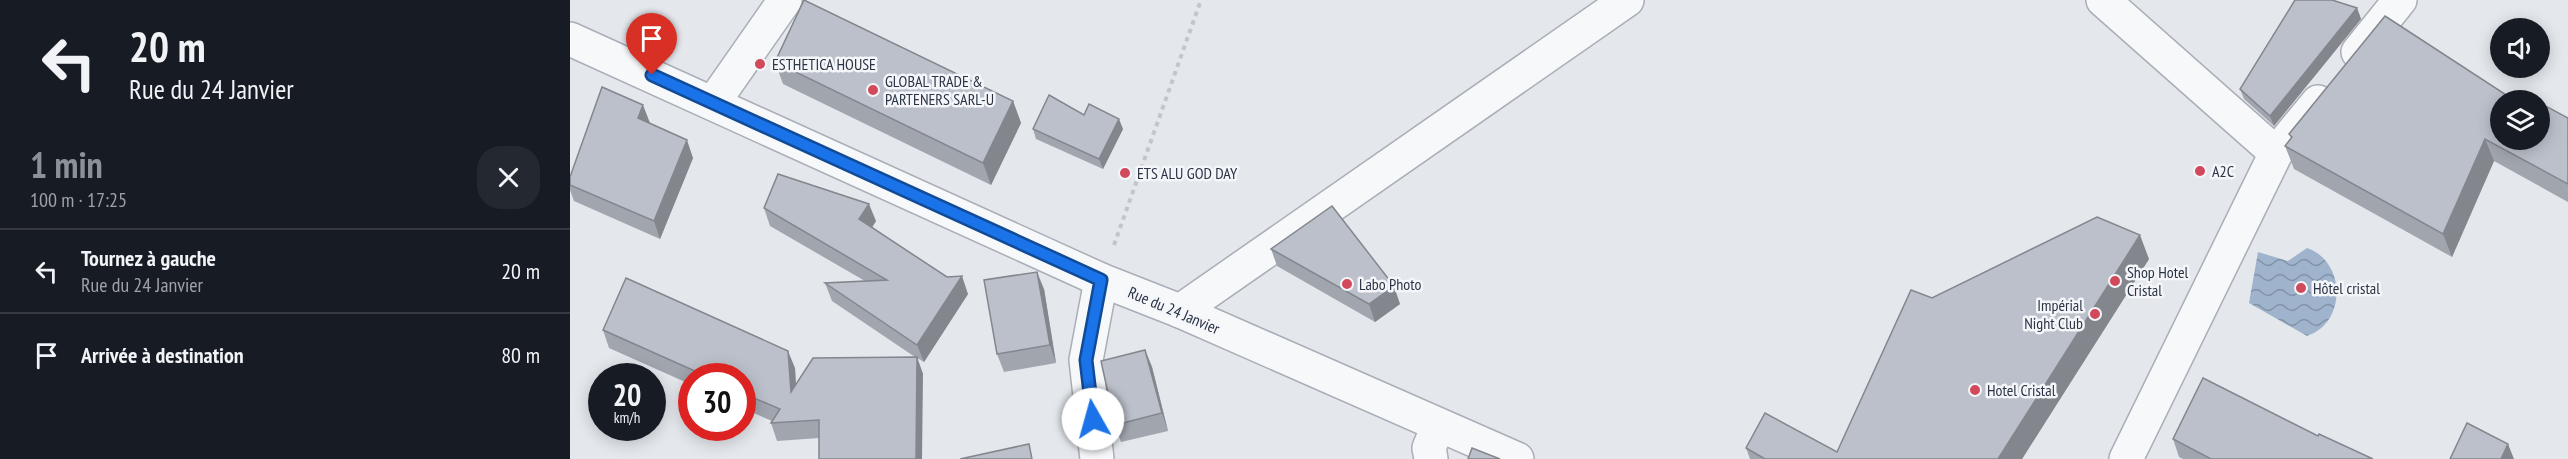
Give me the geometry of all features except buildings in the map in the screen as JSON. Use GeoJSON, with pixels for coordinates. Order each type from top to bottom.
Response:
{"type":"FeatureCollection","features":[{"type":"Feature","properties":{"kind":"street"},"geometry":{"type":"LineString","coordinates":[[713,103],[786,0]]}},
{"type":"Feature","properties":{"kind":"street"},"geometry":{"type":"LineString","coordinates":[[1180,311],[1627,0]]}},
{"type":"Feature","properties":{"kind":"street"},"geometry":{"type":"LineString","coordinates":[[2103,0],[2276,153]]}},
{"type":"Feature","properties":{"kind":"street"},"geometry":{"type":"LineString","coordinates":[[2126,459],[2276,153],[2400,0]]}},
{"type":"Feature","properties":{"kind":"street","name":"Rue du 24 Janvier"},"geometry":{"type":"LineString","coordinates":[[570,39],[1101,280],[1180,311],[1517,459]]}},
{"type":"Feature","properties":{"kind":"street"},"geometry":{"type":"LineString","coordinates":[[1097,459],[1086,360],[1101,280]]}},
{"type":"Feature","properties":{"kind":"street"},"geometry":{"type":"LineString","coordinates":[[1431,459],[1429,448],[1438,426]]}},
{"type":"Feature","properties":{"kind":"path"},"geometry":{"type":"LineString","coordinates":[[1101,280],[1201,0]]}},
{"type":"Feature","properties":{"kind":"water"},"geometry":{"type":"Polygon","coordinates":[[[2307,248],[2320,255],[2329,265],[2335,278],[2337,292],[2335,306],[2329,319],[2320,329],[2307,336],[2249,303],[2258,252],[2288,261],[2307,248]]]}},
{"type":"Feature","properties":{"kind":"place","name":"ESTHETICA HOUSE"},"geometry":{"type":"Point","coordinates":[760,64]}},
{"type":"Feature","properties":{"kind":"place","name":"GLOBAL TRADE & PARTENERS SARL-U"},"geometry":{"type":"Point","coordinates":[873,90]}},
{"type":"Feature","properties":{"kind":"place","name":"A2C"},"geometry":{"type":"Point","coordinates":[2200,171]}},
{"type":"Feature","properties":{"kind":"place","name":"ETS ALU GOD DAY"},"geometry":{"type":"Point","coordinates":[1125,173]}},
{"type":"Feature","properties":{"kind":"place","name":"Shop Hotel Cristal"},"geometry":{"type":"Point","coordinates":[2115,281]}},
{"type":"Feature","properties":{"kind":"place","name":"Labo Photo"},"geometry":{"type":"Point","coordinates":[1347,284]}},
{"type":"Feature","properties":{"kind":"place","name":"Hôtel cristal"},"geometry":{"type":"Point","coordinates":[2301,288]}},
{"type":"Feature","properties":{"kind":"place","name":"Impérial Night Club"},"geometry":{"type":"Point","coordinates":[2095,314]}},
{"type":"Feature","properties":{"kind":"place","name":"Hotel Cristal"},"geometry":{"type":"Point","coordinates":[1975,390]}},
{"type":"Feature","properties":{"kind":"route"},"geometry":{"type":"LineString","coordinates":[[652,75],[1101,280],[1086,360],[1093,419]]}}]}
